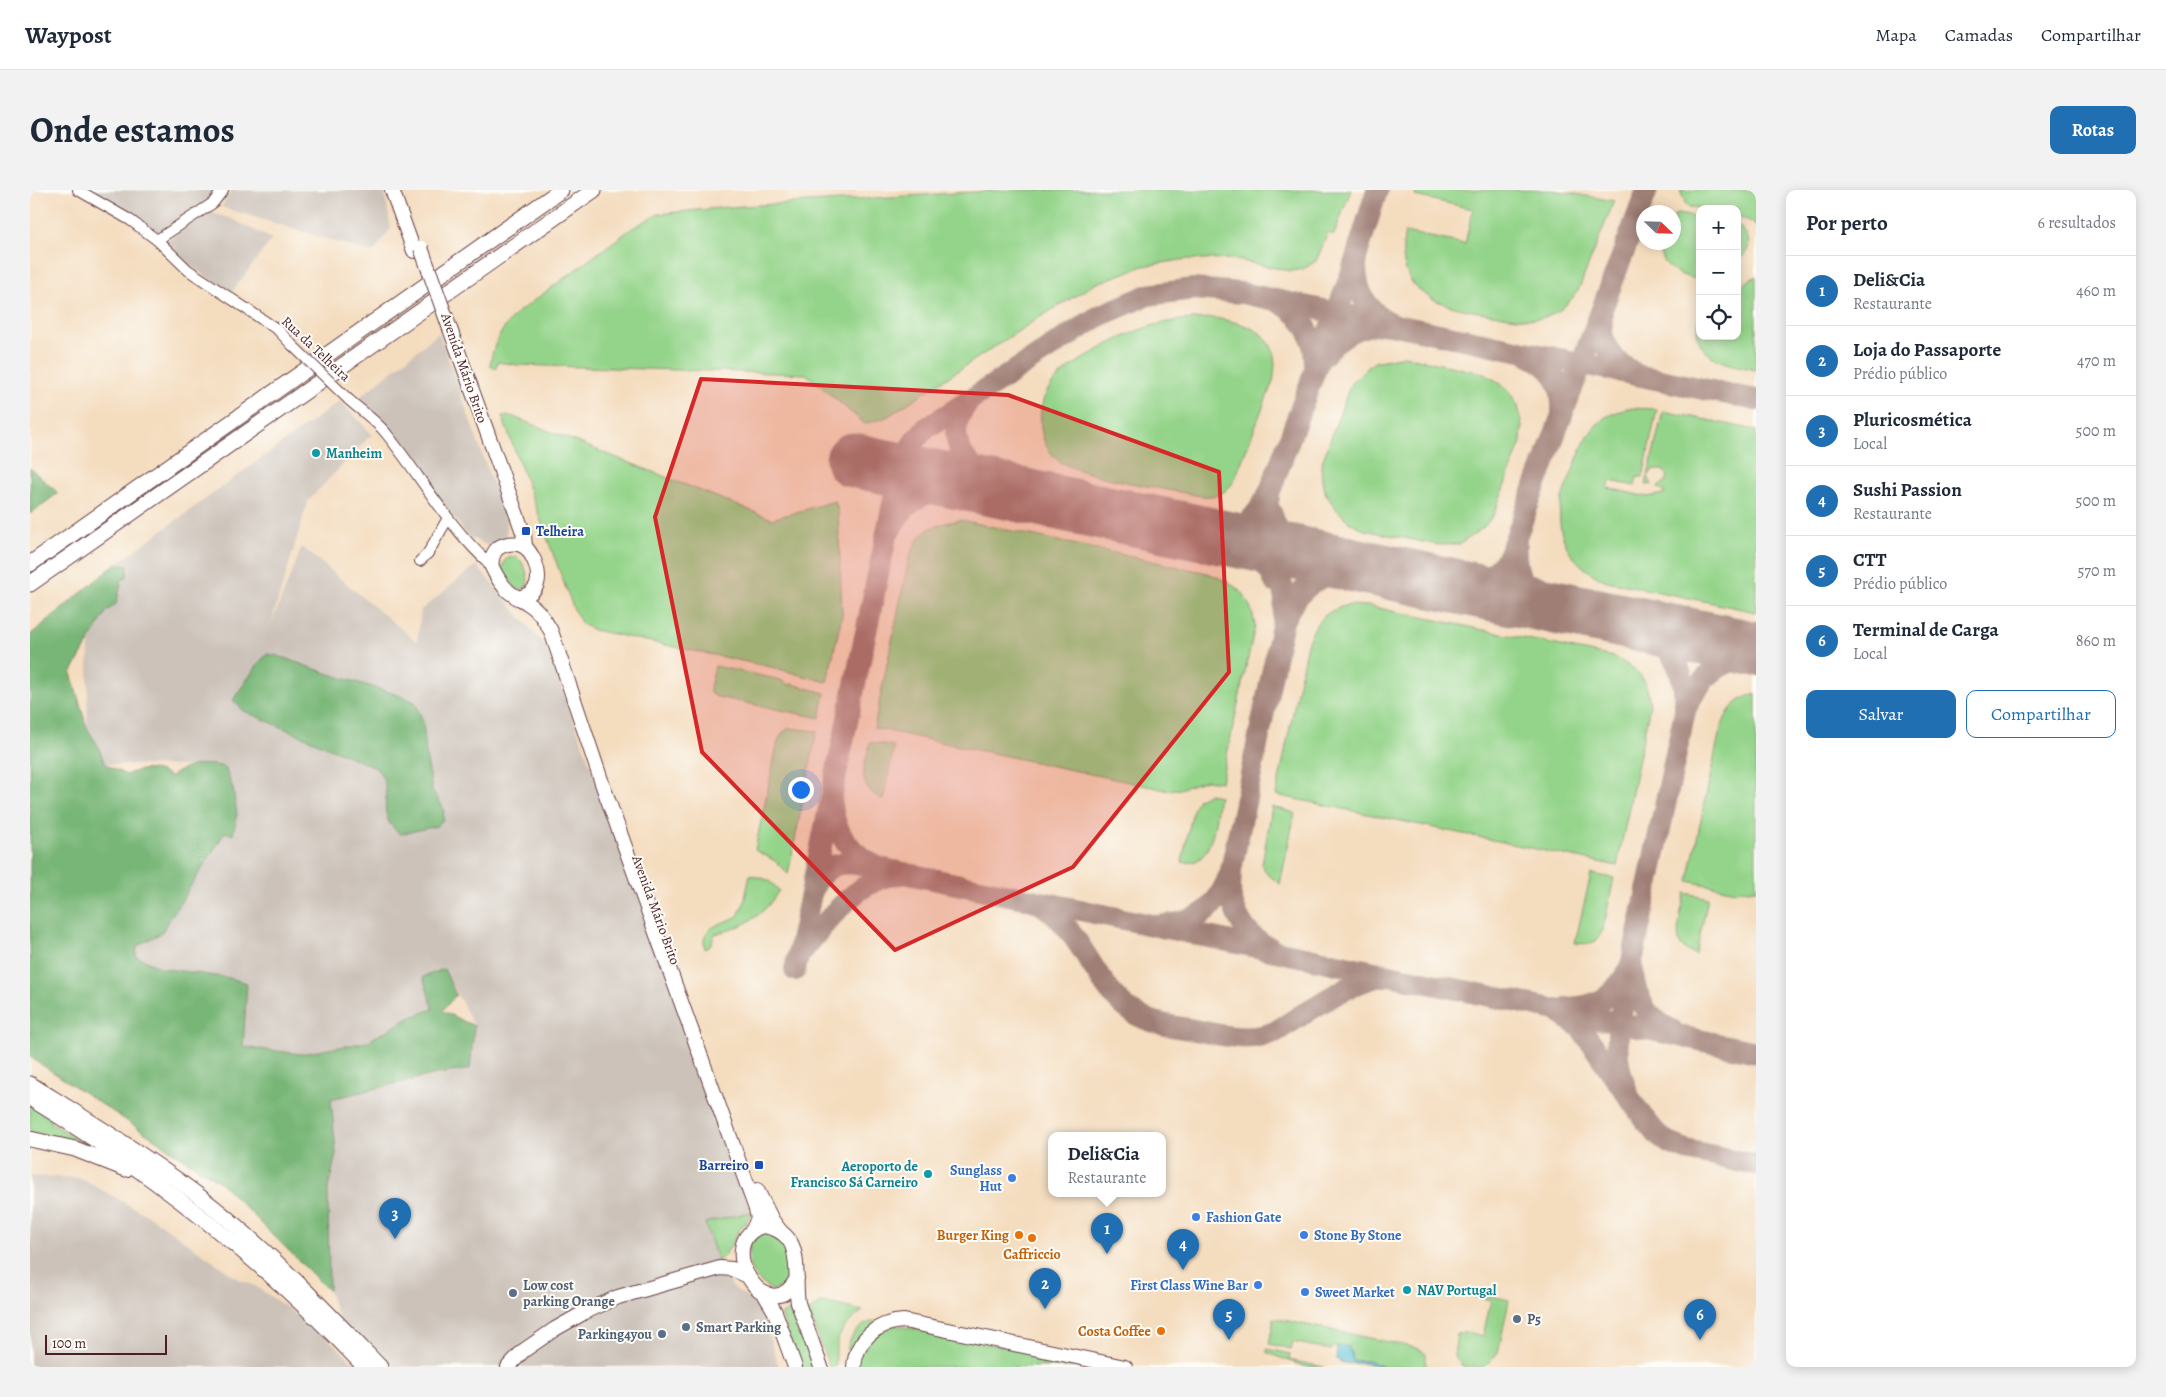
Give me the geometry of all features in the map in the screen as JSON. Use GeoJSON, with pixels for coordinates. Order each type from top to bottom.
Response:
{"type":"FeatureCollection","features":[{"type":"Feature","properties":{"kind":"highway"},"geometry":{"type":"LineString","coordinates":[[30,564],[561,190]]}},
{"type":"Feature","properties":{"kind":"highway"},"geometry":{"type":"LineString","coordinates":[[30,584],[594,190]]}},
{"type":"Feature","properties":{"kind":"highway"},"geometry":{"type":"LineString","coordinates":[[30,1084],[143,1156],[202,1198],[306,1289],[380,1367]]}},
{"type":"Feature","properties":{"kind":"highway"},"geometry":{"type":"LineString","coordinates":[[30,1098],[92,1136],[210,1224],[280,1282],[364,1366]]}},
{"type":"Feature","properties":{"kind":"highway"},"geometry":{"type":"LineString","coordinates":[[30,1139],[59,1144],[91,1154],[130,1170],[161,1187]]}},
{"type":"Feature","properties":{"kind":"main road","name":"Avenida Mário Brito"},"geometry":{"type":"LineString","coordinates":[[392,190],[417,250],[524,535],[525,547]]}},
{"type":"Feature","properties":{"kind":"main road","name":"Avenida Mário Brito"},"geometry":{"type":"LineString","coordinates":[[399,190],[417,250]]}},
{"type":"Feature","properties":{"kind":"main road","name":"Avenida Mário Brito"},"geometry":{"type":"LineString","coordinates":[[446,327],[513,526],[513,532],[506,544]]}},
{"type":"Feature","properties":{"kind":"main road"},"geometry":{"type":"LineString","coordinates":[[513,543],[525,547],[538,573],[537,584],[528,596],[517,598],[507,590],[492,559],[499,548],[506,544],[513,543]]}},
{"type":"Feature","properties":{"kind":"main road","name":"Avenida Mário Brito"},"geometry":{"type":"LineString","coordinates":[[537,584],[542,604],[555,624],[562,641],[757,1189],[772,1220],[781,1232]]}},
{"type":"Feature","properties":{"kind":"main road","name":"Avenida Mário Brito"},"geometry":{"type":"LineString","coordinates":[[517,598],[535,609],[545,620],[551,631],[606,795],[756,1209],[758,1219],[752,1231]]}},
{"type":"Feature","properties":{"kind":"main road"},"geometry":{"type":"LineString","coordinates":[[720,1268],[737,1253],[752,1231],[763,1226],[781,1232],[793,1249],[796,1259],[798,1303],[821,1367]]}},
{"type":"Feature","properties":{"kind":"main road"},"geometry":{"type":"LineString","coordinates":[[743,1244],[743,1262],[748,1276],[758,1290],[766,1295],[773,1296],[785,1293],[792,1287],[797,1278]]}},
{"type":"Feature","properties":{"kind":"main road"},"geometry":{"type":"LineString","coordinates":[[508,1367],[523,1350],[555,1329],[618,1297],[720,1268],[732,1269],[748,1276]]}},
{"type":"Feature","properties":{"kind":"main road"},"geometry":{"type":"LineString","coordinates":[[766,1295],[775,1312],[795,1367]]}},
{"type":"Feature","properties":{"kind":"main road"},"geometry":{"type":"LineString","coordinates":[[854,1367],[860,1345],[869,1334],[883,1325],[904,1321],[1125,1367]]}},
{"type":"Feature","properties":{"kind":"street","name":"Rua da Telheira"},"geometry":{"type":"LineString","coordinates":[[78,190],[114,209],[157,240],[188,270],[278,330],[348,399],[384,431],[474,550],[492,559]]}},
{"type":"Feature","properties":{"kind":"street"},"geometry":{"type":"LineString","coordinates":[[157,240],[213,203],[223,190]]}},
{"type":"Feature","properties":{"kind":"street"},"geometry":{"type":"LineString","coordinates":[[420,561],[428,553],[448,518]]}},
{"type":"Feature","properties":{"kind":"highlighted area"},"geometry":{"type":"Polygon","coordinates":[[[701,379],[1008,395],[1219,472],[1229,672],[1073,867],[895,950],[702,752],[655,517],[701,379]]]}},
{"type":"Feature","properties":{"kind":"shaded area"},"geometry":{"type":"Polygon","coordinates":[[[88,190],[223,190],[162,237],[88,190]]]}},
{"type":"Feature","properties":{"kind":"shaded area"},"geometry":{"type":"Polygon","coordinates":[[[232,190],[384,190],[391,228],[373,253],[221,207],[232,190]]]}},
{"type":"Feature","properties":{"kind":"shaded area"},"geometry":{"type":"Polygon","coordinates":[[[209,212],[232,219],[272,239],[231,293],[163,248],[169,239],[209,212]]]}},
{"type":"Feature","properties":{"kind":"shaded area"},"geometry":{"type":"Polygon","coordinates":[[[439,333],[507,524],[506,542],[492,548],[468,536],[360,397],[439,333]]]}},
{"type":"Feature","properties":{"kind":"shaded area"},"geometry":{"type":"Polygon","coordinates":[[[340,401],[372,434],[308,501],[270,627],[302,547],[417,642],[421,610],[476,565],[546,647],[647,915],[751,1212],[705,1224],[732,1287],[759,1306],[779,1367],[30,1367],[30,1176],[80,1178],[154,1219],[238,1279],[257,1287],[286,1307],[334,1344],[354,1363],[329,1291],[328,1189],[336,1154],[331,1099],[470,1069],[474,1026],[444,969],[431,1001],[434,1009],[411,1017],[366,1041],[301,1054],[243,1047],[247,983],[229,978],[161,968],[136,956],[137,946],[161,933],[225,831],[225,767],[105,764],[87,728],[89,644],[126,569],[116,564],[340,401]]]}},
{"type":"Feature","properties":{"kind":"green space"},"geometry":{"type":"Polygon","coordinates":[[[1005,190],[1351,190],[1334,235],[1328,233],[1316,261],[1303,269],[1291,271],[1231,259],[1187,259],[1143,266],[1095,284],[1037,319],[887,417],[865,424],[806,374],[518,365],[498,362],[495,369],[490,365],[493,350],[499,337],[506,325],[517,313],[631,229],[658,214],[728,207],[1005,190]]]}},
{"type":"Feature","properties":{"kind":"green space"},"geometry":{"type":"Polygon","coordinates":[[[1417,190],[1553,190],[1614,201],[1578,291],[1554,314],[1542,318],[1528,319],[1455,307],[1439,302],[1425,294],[1414,284],[1406,271],[1403,254],[1405,232],[1465,244],[1473,209],[1415,196],[1417,190]]]}},
{"type":"Feature","properties":{"kind":"green space"},"geometry":{"type":"Polygon","coordinates":[[[1680,190],[1756,190],[1756,227],[1753,223],[1741,217],[1741,205],[1696,205],[1696,207],[1689,207],[1685,203],[1680,190]]]}},
{"type":"Feature","properties":{"kind":"green space"},"geometry":{"type":"Polygon","coordinates":[[[1681,215],[1696,217],[1696,278],[1684,276],[1671,269],[1659,251],[1681,250],[1681,215]]]}},
{"type":"Feature","properties":{"kind":"green space"},"geometry":{"type":"Polygon","coordinates":[[[1741,228],[1746,233],[1749,243],[1746,253],[1742,257],[1741,228]]]}},
{"type":"Feature","properties":{"kind":"green space"},"geometry":{"type":"Polygon","coordinates":[[[1756,276],[1756,370],[1722,362],[1714,358],[1707,353],[1699,340],[1741,340],[1741,285],[1756,276]]]}},
{"type":"Feature","properties":{"kind":"green space"},"geometry":{"type":"Polygon","coordinates":[[[1214,318],[1252,328],[1261,334],[1273,352],[1275,365],[1273,381],[1234,481],[1228,489],[1216,495],[1201,496],[1147,486],[1081,471],[1065,465],[1052,455],[1045,444],[1042,431],[1042,406],[1050,387],[1067,370],[1092,353],[1142,329],[1168,322],[1214,318]]]}},
{"type":"Feature","properties":{"kind":"green space"},"geometry":{"type":"Polygon","coordinates":[[[1404,356],[1482,373],[1497,381],[1509,391],[1518,406],[1522,426],[1521,442],[1494,514],[1484,527],[1460,544],[1438,545],[1364,530],[1348,521],[1336,509],[1326,494],[1322,480],[1321,465],[1351,383],[1374,362],[1404,356]]]}},
{"type":"Feature","properties":{"kind":"green space"},"geometry":{"type":"Polygon","coordinates":[[[1627,408],[1657,409],[1643,477],[1637,477],[1635,486],[1610,481],[1608,488],[1647,497],[1664,494],[1664,490],[1657,488],[1666,481],[1667,475],[1663,470],[1652,470],[1648,477],[1652,485],[1646,484],[1663,411],[1756,430],[1756,612],[1607,581],[1585,569],[1569,551],[1561,529],[1561,503],[1579,454],[1585,441],[1597,424],[1605,417],[1627,408]]]}},
{"type":"Feature","properties":{"kind":"green space"},"geometry":{"type":"Polygon","coordinates":[[[502,416],[511,416],[772,519],[835,501],[838,512],[842,615],[827,682],[771,667],[594,630],[582,624],[574,610],[502,416]]]}},
{"type":"Feature","properties":{"kind":"green space"},"geometry":{"type":"Polygon","coordinates":[[[30,468],[58,493],[30,514],[30,468]]]}},
{"type":"Feature","properties":{"kind":"green space"},"geometry":{"type":"Polygon","coordinates":[[[961,520],[1207,573],[1226,581],[1240,591],[1249,605],[1255,626],[1221,782],[1206,780],[1180,789],[1166,790],[874,728],[909,558],[913,548],[928,530],[942,524],[961,520]]]}},
{"type":"Feature","properties":{"kind":"green space"},"geometry":{"type":"Polygon","coordinates":[[[515,556],[524,565],[527,574],[527,586],[521,590],[515,587],[502,568],[506,559],[515,556]]]}},
{"type":"Feature","properties":{"kind":"green space"},"geometry":{"type":"Polygon","coordinates":[[[116,564],[128,566],[127,577],[122,580],[116,604],[106,612],[71,673],[87,728],[98,746],[105,764],[126,775],[137,771],[154,770],[170,777],[183,769],[196,765],[225,767],[233,789],[237,814],[233,835],[225,832],[161,933],[137,946],[136,956],[161,968],[229,978],[247,983],[243,1047],[301,1054],[366,1042],[411,1017],[433,1009],[423,977],[444,969],[456,995],[442,1011],[474,1026],[470,1069],[434,1075],[331,1099],[336,1154],[328,1189],[329,1291],[221,1183],[30,1057],[30,635],[116,564]]]}},
{"type":"Feature","properties":{"kind":"green space"},"geometry":{"type":"Polygon","coordinates":[[[1347,605],[1369,606],[1613,657],[1635,670],[1646,687],[1650,705],[1617,866],[1276,795],[1307,644],[1321,618],[1347,605]]]}},
{"type":"Feature","properties":{"kind":"green space"},"geometry":{"type":"Polygon","coordinates":[[[267,654],[285,658],[415,702],[423,722],[432,790],[444,809],[443,820],[437,826],[401,834],[388,821],[385,786],[383,778],[376,768],[244,711],[233,700],[267,654]]]}},
{"type":"Feature","properties":{"kind":"green space"},"geometry":{"type":"Polygon","coordinates":[[[715,666],[781,680],[788,685],[792,684],[825,693],[820,718],[717,697],[710,693],[715,666]]]}},
{"type":"Feature","properties":{"kind":"green space"},"geometry":{"type":"Polygon","coordinates":[[[1756,693],[1756,889],[1735,891],[1688,881],[1722,726],[1731,708],[1741,700],[1756,693]]]}},
{"type":"Feature","properties":{"kind":"green space"},"geometry":{"type":"Polygon","coordinates":[[[789,728],[817,731],[788,874],[775,861],[755,850],[778,741],[782,733],[789,728]]]}},
{"type":"Feature","properties":{"kind":"green space"},"geometry":{"type":"Polygon","coordinates":[[[870,742],[894,746],[883,800],[868,788],[865,782],[864,768],[870,742]]]}},
{"type":"Feature","properties":{"kind":"green space"},"geometry":{"type":"Polygon","coordinates":[[[1209,794],[1219,796],[1211,840],[1201,858],[1193,862],[1182,862],[1193,809],[1198,799],[1209,794]]]}},
{"type":"Feature","properties":{"kind":"green space"},"geometry":{"type":"Polygon","coordinates":[[[1272,807],[1295,813],[1280,884],[1266,873],[1262,865],[1272,807]]]}},
{"type":"Feature","properties":{"kind":"green space"},"geometry":{"type":"Polygon","coordinates":[[[1591,874],[1614,878],[1603,930],[1596,941],[1588,944],[1575,943],[1591,874]]]}},
{"type":"Feature","properties":{"kind":"green space"},"geometry":{"type":"Polygon","coordinates":[[[750,875],[768,880],[779,890],[760,914],[735,928],[715,934],[710,946],[705,949],[705,935],[709,931],[738,916],[744,903],[750,875]]]}},
{"type":"Feature","properties":{"kind":"green space"},"geometry":{"type":"Polygon","coordinates":[[[1685,893],[1708,898],[1696,955],[1682,947],[1679,942],[1678,929],[1685,893]]]}},
{"type":"Feature","properties":{"kind":"green space"},"geometry":{"type":"Polygon","coordinates":[[[30,1105],[53,1120],[50,1122],[84,1144],[30,1134],[30,1105]]]}},
{"type":"Feature","properties":{"kind":"green space"},"geometry":{"type":"Polygon","coordinates":[[[751,1212],[728,1251],[718,1261],[705,1223],[751,1212]]]}},
{"type":"Feature","properties":{"kind":"green space"},"geometry":{"type":"Polygon","coordinates":[[[770,1231],[786,1249],[791,1272],[785,1287],[772,1290],[758,1279],[749,1262],[752,1237],[770,1231]]]}},
{"type":"Feature","properties":{"kind":"green space"},"geometry":{"type":"Polygon","coordinates":[[[1457,1289],[1509,1300],[1498,1353],[1484,1367],[1463,1367],[1454,1356],[1457,1334],[1467,1332],[1483,1336],[1491,1300],[1456,1293],[1457,1289]]]}},
{"type":"Feature","properties":{"kind":"green space"},"geometry":{"type":"Polygon","coordinates":[[[823,1302],[863,1311],[849,1322],[840,1334],[836,1349],[836,1367],[829,1367],[809,1311],[823,1302]]]}},
{"type":"Feature","properties":{"kind":"green space"},"geometry":{"type":"Polygon","coordinates":[[[794,1309],[815,1367],[800,1367],[781,1314],[794,1309]]]}},
{"type":"Feature","properties":{"kind":"green space"},"geometry":{"type":"Polygon","coordinates":[[[1274,1318],[1417,1348],[1426,1354],[1426,1367],[1387,1367],[1364,1361],[1353,1361],[1351,1352],[1340,1346],[1333,1347],[1331,1350],[1293,1342],[1291,1349],[1269,1344],[1274,1318]]]}},
{"type":"Feature","properties":{"kind":"green space"},"geometry":{"type":"Polygon","coordinates":[[[874,1321],[1106,1367],[853,1367],[849,1360],[848,1345],[860,1328],[874,1321]]]}},
{"type":"Feature","properties":{"kind":"green space"},"geometry":{"type":"Polygon","coordinates":[[[1267,1349],[1290,1354],[1289,1360],[1324,1367],[1306,1367],[1267,1353],[1267,1349]]]}},
{"type":"Feature","properties":{"kind":"water"},"geometry":{"type":"Polygon","coordinates":[[[1337,1347],[1349,1347],[1353,1361],[1371,1361],[1382,1367],[1370,1364],[1348,1364],[1336,1359],[1337,1347]]]}},
{"type":"Feature","properties":{"kind":"taxiway"},"geometry":{"type":"LineString","coordinates":[[1208,534],[1239,528],[1253,518],[1270,491],[1351,274],[1377,190]]}},
{"type":"Feature","properties":{"kind":"taxiway"},"geometry":{"type":"LineString","coordinates":[[1457,587],[1486,578],[1508,558],[1647,190]]}},
{"type":"Feature","properties":{"kind":"taxiway"},"geometry":{"type":"LineString","coordinates":[[1356,265],[1356,274],[1363,298],[1373,311],[1387,321]]}},
{"type":"Feature","properties":{"kind":"taxiway"},"geometry":{"type":"LineString","coordinates":[[795,970],[904,458],[913,443],[925,429],[1099,316],[1148,295],[1193,289],[1242,293],[1756,400]]}},
{"type":"Feature","properties":{"kind":"taxiway"},"geometry":{"type":"LineString","coordinates":[[1279,302],[1296,314],[1307,328],[1313,345],[1315,366]]}},
{"type":"Feature","properties":{"kind":"taxiway"},"geometry":{"type":"LineString","coordinates":[[1602,315],[1604,342],[1612,356],[1633,372]]}},
{"type":"Feature","properties":{"kind":"taxiway"},"geometry":{"type":"LineString","coordinates":[[1324,355],[1336,342],[1357,329],[1382,324]]}},
{"type":"Feature","properties":{"kind":"taxiway"},"geometry":{"type":"LineString","coordinates":[[1530,356],[1546,366],[1556,378],[1561,393],[1562,412]]}},
{"type":"Feature","properties":{"kind":"taxiway"},"geometry":{"type":"LineString","coordinates":[[970,400],[961,413],[957,427],[957,439],[961,451],[979,472],[1004,487]]}},
{"type":"Feature","properties":{"kind":"taxiway"},"geometry":{"type":"LineString","coordinates":[[890,530],[902,511],[917,498],[935,491],[954,488],[974,488],[1036,499]]}},
{"type":"Feature","properties":{"kind":"taxiway"},"geometry":{"type":"LineString","coordinates":[[1269,497],[1265,512],[1265,531],[1275,556],[1285,599],[1283,621]]}},
{"type":"Feature","properties":{"kind":"taxiway"},"geometry":{"type":"LineString","coordinates":[[1271,512],[1284,538],[1308,556]]}},
{"type":"Feature","properties":{"kind":"taxiway"},"geometry":{"type":"LineString","coordinates":[[1208,535],[1248,551],[1264,564],[1275,582]]}},
{"type":"Feature","properties":{"kind":"taxiway"},"geometry":{"type":"LineString","coordinates":[[1516,542],[1516,562],[1521,578],[1530,591],[1545,605]]}},
{"type":"Feature","properties":{"kind":"taxiway"},"geometry":{"type":"LineString","coordinates":[[1269,947],[1255,939],[1240,921],[1231,898],[1230,884],[1231,870],[1283,621],[1297,597],[1317,580],[1347,571],[1379,570]]}},
{"type":"Feature","properties":{"kind":"taxiway"},"geometry":{"type":"LineString","coordinates":[[1628,1094],[1618,1059],[1619,1023],[1685,711],[1683,681],[1674,658],[1657,639],[1632,623]]}},
{"type":"Feature","properties":{"kind":"taxiway"},"geometry":{"type":"LineString","coordinates":[[1685,710],[1698,688],[1713,672],[1732,661],[1756,653]]}},
{"type":"Feature","properties":{"kind":"taxiway"},"geometry":{"type":"LineString","coordinates":[[832,804],[837,825],[847,843],[861,857],[880,868],[1756,1052]]}},
{"type":"Feature","properties":{"kind":"taxiway"},"geometry":{"type":"LineString","coordinates":[[813,888],[825,872],[839,864],[847,863],[874,867]]}},
{"type":"Feature","properties":{"kind":"taxiway"},"geometry":{"type":"LineString","coordinates":[[800,954],[820,929],[857,892],[871,883],[901,874]]}},
{"type":"Feature","properties":{"kind":"taxiway"},"geometry":{"type":"LineString","coordinates":[[1164,925],[1188,921],[1205,912],[1218,897],[1229,876]]}},
{"type":"Feature","properties":{"kind":"taxiway"},"geometry":{"type":"LineString","coordinates":[[1039,903],[1054,914],[1067,928],[1099,976],[1123,1005],[1137,1015],[1168,1025],[1237,1037],[1265,1035],[1275,1032],[1342,991],[1357,984],[1384,976]]}},
{"type":"Feature","properties":{"kind":"taxiway"},"geometry":{"type":"LineString","coordinates":[[1633,971],[1640,1000],[1644,1007],[1662,1025],[1672,1030]]}},
{"type":"Feature","properties":{"kind":"taxiway"},"geometry":{"type":"LineString","coordinates":[[1569,1008],[1596,1003],[1610,995],[1627,973]]}},
{"type":"Feature","properties":{"kind":"taxiway"},"geometry":{"type":"LineString","coordinates":[[1561,1014],[1581,1028],[1642,1116],[1657,1134],[1669,1143],[1686,1150],[1756,1165]]}},
{"type":"Feature","properties":{"kind":"runway"},"geometry":{"type":"LineString","coordinates":[[853,460],[1756,649]]}},
{"type":"Feature","properties":{"kind":"place","name":"Manheim"},"geometry":{"type":"Point","coordinates":[316,453]}},
{"type":"Feature","properties":{"kind":"place","name":"Telheira"},"geometry":{"type":"Point","coordinates":[526,531]}},
{"type":"Feature","properties":{"kind":"place","name":"Barreiro"},"geometry":{"type":"Point","coordinates":[759,1165]}},
{"type":"Feature","properties":{"kind":"place","name":"Aeroporto de Francisco Sá Carneiro"},"geometry":{"type":"Point","coordinates":[928,1174]}},
{"type":"Feature","properties":{"kind":"place","name":"Sunglass Hut"},"geometry":{"type":"Point","coordinates":[1012,1178]}},
{"type":"Feature","properties":{"kind":"place","name":"Fashion Gate"},"geometry":{"type":"Point","coordinates":[1196,1217]}},
{"type":"Feature","properties":{"kind":"place","name":"Burger King"},"geometry":{"type":"Point","coordinates":[1019,1235]}},
{"type":"Feature","properties":{"kind":"place","name":"Stone By Stone"},"geometry":{"type":"Point","coordinates":[1304,1235]}},
{"type":"Feature","properties":{"kind":"place","name":"Caffriccio"},"geometry":{"type":"Point","coordinates":[1032,1238]}},
{"type":"Feature","properties":{"kind":"place","name":"Pluricosmética"},"geometry":{"type":"Point","coordinates":[395,1239]}},
{"type":"Feature","properties":{"kind":"place","name":"Deli&Cia"},"geometry":{"type":"Point","coordinates":[1107,1254]}},
{"type":"Feature","properties":{"kind":"place","name":"Sushi Passion"},"geometry":{"type":"Point","coordinates":[1183,1270]}},
{"type":"Feature","properties":{"kind":"place","name":"First Class Wine Bar"},"geometry":{"type":"Point","coordinates":[1258,1285]}},
{"type":"Feature","properties":{"kind":"place","name":"NAV Portugal"},"geometry":{"type":"Point","coordinates":[1407,1290]}},
{"type":"Feature","properties":{"kind":"place","name":"Sweet Market"},"geometry":{"type":"Point","coordinates":[1305,1292]}},
{"type":"Feature","properties":{"kind":"place","name":"Low cost parking Orange"},"geometry":{"type":"Point","coordinates":[513,1293]}},
{"type":"Feature","properties":{"kind":"place","name":"Loja do Passaporte"},"geometry":{"type":"Point","coordinates":[1045,1309]}},
{"type":"Feature","properties":{"kind":"place","name":"P5"},"geometry":{"type":"Point","coordinates":[1517,1319]}},
{"type":"Feature","properties":{"kind":"place","name":"Smart Parking"},"geometry":{"type":"Point","coordinates":[686,1327]}},
{"type":"Feature","properties":{"kind":"place","name":"Costa Coffee"},"geometry":{"type":"Point","coordinates":[1161,1331]}},
{"type":"Feature","properties":{"kind":"place","name":"Parking4you"},"geometry":{"type":"Point","coordinates":[662,1334]}},
{"type":"Feature","properties":{"kind":"place","name":"CTT"},"geometry":{"type":"Point","coordinates":[1229,1340]}},
{"type":"Feature","properties":{"kind":"place","name":"Terminal de Carga"},"geometry":{"type":"Point","coordinates":[1700,1340]}}]}
